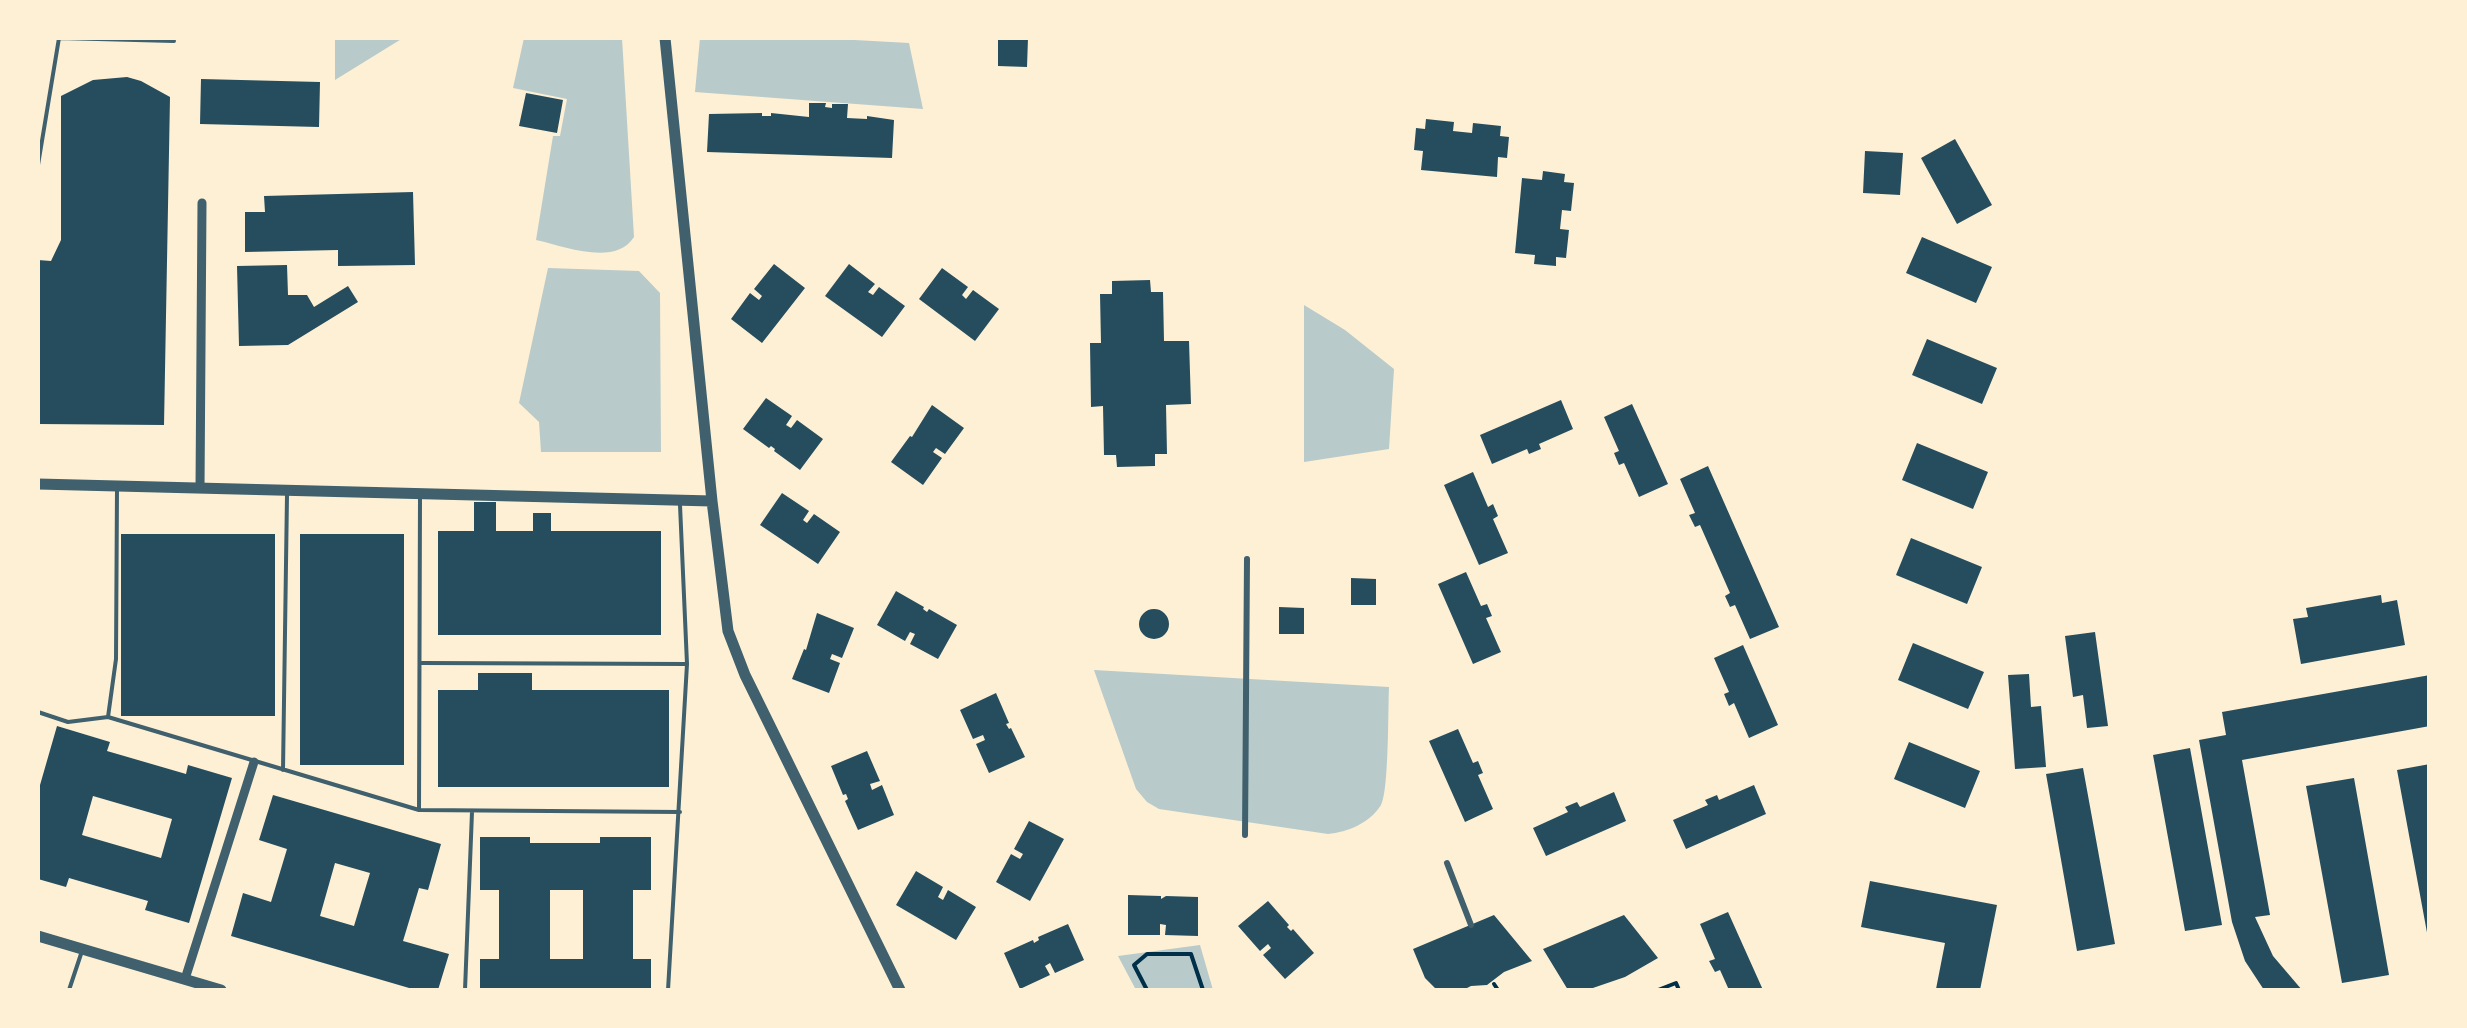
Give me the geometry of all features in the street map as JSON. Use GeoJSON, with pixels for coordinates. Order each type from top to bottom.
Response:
{"type":"FeatureCollection","features":[{"type":"Feature","properties":{"kind":"street"},"geometry":{"type":"LineString","coordinates":[[665,38],[728,631],[900,990]]}},
{"type":"Feature","properties":{"kind":"street"},"geometry":{"type":"LineString","coordinates":[[200,488],[202,203]]}},
{"type":"Feature","properties":{"kind":"street"},"geometry":{"type":"LineString","coordinates":[[38,484],[712,501]]}},
{"type":"Feature","properties":{"kind":"street"},"geometry":{"type":"LineString","coordinates":[[1245,835],[1247,558]]}},
{"type":"Feature","properties":{"kind":"street"},"geometry":{"type":"LineString","coordinates":[[185,979],[254,762]]}},
{"type":"Feature","properties":{"kind":"street"},"geometry":{"type":"LineString","coordinates":[[1447,863],[1471,925]]}},
{"type":"Feature","properties":{"kind":"street"},"geometry":{"type":"LineString","coordinates":[[38,936],[221,990]]}},
{"type":"Feature","properties":{"kind":"lane"},"geometry":{"type":"LineString","coordinates":[[38,166],[59,38],[174,41]]}},
{"type":"Feature","properties":{"kind":"lane"},"geometry":{"type":"LineString","coordinates":[[108,717],[116,658],[118,486]]}},
{"type":"Feature","properties":{"kind":"lane"},"geometry":{"type":"LineString","coordinates":[[282,770],[287,490]]}},
{"type":"Feature","properties":{"kind":"lane"},"geometry":{"type":"LineString","coordinates":[[419,810],[420,492]]}},
{"type":"Feature","properties":{"kind":"lane"},"geometry":{"type":"LineString","coordinates":[[668,990],[687,664],[680,501]]}},
{"type":"Feature","properties":{"kind":"lane"},"geometry":{"type":"LineString","coordinates":[[422,664],[687,664]]}},
{"type":"Feature","properties":{"kind":"lane"},"geometry":{"type":"LineString","coordinates":[[38,712],[68,722],[108,717],[419,810],[680,812]]}},
{"type":"Feature","properties":{"kind":"lane"},"geometry":{"type":"LineString","coordinates":[[466,990],[472,812]]}},
{"type":"Feature","properties":{"kind":"lane"},"geometry":{"type":"LineString","coordinates":[[69,990],[82,950]]}},
{"type":"Feature","properties":{"kind":"path"},"geometry":{"type":"LineString","coordinates":[[1147,990],[1134,965],[1147,954],[1191,954],[1203,990]]}},
{"type":"Feature","properties":{"kind":"path"},"geometry":{"type":"LineString","coordinates":[[1658,990],[1676,983],[1679,990]]}},
{"type":"Feature","properties":{"kind":"path"},"geometry":{"type":"LineString","coordinates":[[1494,984],[1498,990]]}},
{"type":"Feature","properties":{"kind":"shaded area"},"geometry":{"type":"Polygon","coordinates":[[[335,38],[403,38],[335,80],[335,38]]]}},
{"type":"Feature","properties":{"kind":"shaded area"},"geometry":{"type":"Polygon","coordinates":[[[524,38],[622,38],[634,237],[615,251],[588,252],[536,240],[553,136],[560,136],[567,99],[513,88],[524,38]]]}},
{"type":"Feature","properties":{"kind":"shaded area"},"geometry":{"type":"Polygon","coordinates":[[[700,38],[909,43],[923,109],[695,92],[700,38]]]}},
{"type":"Feature","properties":{"kind":"shaded area"},"geometry":{"type":"Polygon","coordinates":[[[548,268],[639,271],[660,293],[661,452],[541,452],[539,422],[519,403],[548,268]]]}},
{"type":"Feature","properties":{"kind":"shaded area"},"geometry":{"type":"Polygon","coordinates":[[[1304,305],[1345,330],[1394,369],[1389,449],[1304,462],[1304,305]]]}},
{"type":"Feature","properties":{"kind":"shaded area"},"geometry":{"type":"Polygon","coordinates":[[[1094,670],[1389,687],[1387,767],[1381,805],[1358,826],[1328,834],[1159,809],[1136,789],[1094,670]]]}},
{"type":"Feature","properties":{"kind":"shaded area"},"geometry":{"type":"Polygon","coordinates":[[[1200,945],[1213,990],[1136,990],[1118,956],[1200,945]]]}},
{"type":"Feature","properties":{"kind":"building"},"geometry":{"type":"Polygon","coordinates":[[[998,38],[1028,38],[1027,67],[998,66],[998,38]]]}},
{"type":"Feature","properties":{"kind":"building"},"geometry":{"type":"Polygon","coordinates":[[[127,77],[170,97],[164,425],[38,424],[38,260],[51,261],[61,240],[61,96],[93,80],[127,77]]]}},
{"type":"Feature","properties":{"kind":"building"},"geometry":{"type":"Polygon","coordinates":[[[201,79],[320,82],[319,127],[200,124],[201,79]]]}},
{"type":"Feature","properties":{"kind":"building"},"geometry":{"type":"Polygon","coordinates":[[[526,93],[563,100],[557,133],[519,126],[526,93]]]}},
{"type":"Feature","properties":{"kind":"building"},"geometry":{"type":"Polygon","coordinates":[[[809,103],[826,103],[825,107],[832,108],[832,104],[848,104],[847,118],[894,120],[892,158],[707,152],[709,114],[809,117],[809,103]]]}},
{"type":"Feature","properties":{"kind":"building"},"geometry":{"type":"Polygon","coordinates":[[[1426,119],[1454,122],[1453,131],[1472,133],[1473,123],[1501,126],[1500,136],[1509,137],[1507,158],[1498,157],[1497,177],[1421,170],[1423,151],[1414,150],[1416,128],[1425,129],[1426,119]]]}},
{"type":"Feature","properties":{"kind":"building"},"geometry":{"type":"Polygon","coordinates":[[[1955,139],[1992,205],[1957,224],[1921,158],[1955,139]]]}},
{"type":"Feature","properties":{"kind":"building"},"geometry":{"type":"Polygon","coordinates":[[[1865,151],[1903,153],[1900,195],[1863,193],[1865,151]]]}},
{"type":"Feature","properties":{"kind":"building"},"geometry":{"type":"Polygon","coordinates":[[[1543,171],[1565,174],[1564,182],[1574,183],[1571,211],[1562,210],[1560,229],[1569,230],[1566,258],[1556,257],[1556,266],[1534,264],[1535,255],[1515,253],[1522,178],[1542,180],[1543,171]]]}},
{"type":"Feature","properties":{"kind":"building"},"geometry":{"type":"Polygon","coordinates":[[[413,192],[415,265],[338,266],[338,250],[245,252],[245,212],[265,212],[264,196],[413,192]]]}},
{"type":"Feature","properties":{"kind":"building"},"geometry":{"type":"Polygon","coordinates":[[[1922,237],[1992,267],[1976,303],[1906,273],[1922,237]]]}},
{"type":"Feature","properties":{"kind":"building"},"geometry":{"type":"Polygon","coordinates":[[[774,264],[805,288],[762,343],[731,319],[750,293],[759,300],[762,296],[754,289],[774,264]]]}},
{"type":"Feature","properties":{"kind":"building"},"geometry":{"type":"Polygon","coordinates":[[[849,264],[875,284],[868,292],[873,295],[879,287],[905,306],[882,337],[825,296],[849,264]]]}},
{"type":"Feature","properties":{"kind":"building"},"geometry":{"type":"Polygon","coordinates":[[[287,265],[288,295],[307,295],[314,307],[348,286],[358,302],[288,345],[239,346],[237,266],[287,265]]]}},
{"type":"Feature","properties":{"kind":"building"},"geometry":{"type":"Polygon","coordinates":[[[942,268],[968,287],[962,295],[966,299],[973,290],[999,309],[975,341],[919,299],[942,268]]]}},
{"type":"Feature","properties":{"kind":"building"},"geometry":{"type":"Polygon","coordinates":[[[1150,280],[1151,292],[1163,292],[1164,341],[1189,341],[1191,404],[1166,405],[1167,454],[1155,454],[1155,466],[1117,467],[1116,455],[1104,455],[1103,406],[1091,407],[1090,343],[1101,343],[1100,294],[1112,294],[1112,281],[1150,280]]]}},
{"type":"Feature","properties":{"kind":"building"},"geometry":{"type":"Polygon","coordinates":[[[1927,339],[1997,368],[1982,404],[1912,375],[1927,339]]]}},
{"type":"Feature","properties":{"kind":"building"},"geometry":{"type":"Polygon","coordinates":[[[766,398],[792,416],[786,425],[791,428],[797,420],[823,439],[800,470],[743,429],[766,398]]]}},
{"type":"Feature","properties":{"kind":"building"},"geometry":{"type":"Polygon","coordinates":[[[1561,400],[1573,429],[1539,444],[1541,449],[1529,454],[1527,449],[1492,464],[1480,435],[1561,400]]]}},
{"type":"Feature","properties":{"kind":"building"},"geometry":{"type":"Polygon","coordinates":[[[1632,404],[1668,484],[1639,497],[1624,463],[1619,465],[1614,453],[1619,451],[1604,417],[1632,404]]]}},
{"type":"Feature","properties":{"kind":"building"},"geometry":{"type":"Polygon","coordinates":[[[932,405],[964,428],[945,454],[936,448],[933,452],[942,458],[923,485],[891,462],[932,405]]]}},
{"type":"Feature","properties":{"kind":"building"},"geometry":{"type":"Polygon","coordinates":[[[1917,443],[1988,472],[1973,509],[1902,480],[1917,443]]]}},
{"type":"Feature","properties":{"kind":"building"},"geometry":{"type":"Polygon","coordinates":[[[1708,466],[1779,627],[1750,639],[1735,605],[1730,607],[1725,596],[1730,593],[1700,525],[1695,527],[1689,515],[1695,513],[1680,479],[1708,466]]]}},
{"type":"Feature","properties":{"kind":"building"},"geometry":{"type":"Polygon","coordinates":[[[1473,472],[1488,507],[1493,504],[1498,516],[1493,519],[1508,553],[1479,565],[1444,485],[1473,472]]]}},
{"type":"Feature","properties":{"kind":"building"},"geometry":{"type":"Polygon","coordinates":[[[782,493],[809,511],[803,520],[807,523],[814,514],[840,532],[818,564],[760,525],[782,493]]]}},
{"type":"Feature","properties":{"kind":"building"},"geometry":{"type":"Polygon","coordinates":[[[474,502],[496,502],[496,531],[533,531],[533,513],[551,513],[551,531],[661,531],[661,635],[438,635],[438,531],[474,531],[474,502]]]}},
{"type":"Feature","properties":{"kind":"building"},"geometry":{"type":"Polygon","coordinates":[[[121,534],[275,534],[275,716],[121,716],[121,534]]]}},
{"type":"Feature","properties":{"kind":"building"},"geometry":{"type":"Polygon","coordinates":[[[300,534],[404,534],[404,765],[300,765],[300,534]]]}},
{"type":"Feature","properties":{"kind":"building"},"geometry":{"type":"Polygon","coordinates":[[[1911,538],[1982,567],[1967,604],[1896,575],[1911,538]]]}},
{"type":"Feature","properties":{"kind":"building"},"geometry":{"type":"Polygon","coordinates":[[[1466,572],[1481,606],[1487,604],[1492,616],[1486,618],[1501,652],[1473,664],[1438,584],[1466,572]]]}},
{"type":"Feature","properties":{"kind":"building"},"geometry":{"type":"Polygon","coordinates":[[[1351,578],[1376,579],[1376,605],[1351,605],[1351,578]]]}},
{"type":"Feature","properties":{"kind":"building"},"geometry":{"type":"Polygon","coordinates":[[[896,591],[927,612],[929,609],[957,625],[938,659],[910,644],[915,634],[910,632],[905,641],[877,625],[896,591]]]}},
{"type":"Feature","properties":{"kind":"building"},"geometry":{"type":"Polygon","coordinates":[[[2381,595],[2382,603],[2397,600],[2405,645],[2301,664],[2293,619],[2308,617],[2306,608],[2381,595]]]}},
{"type":"Feature","properties":{"kind":"building"},"geometry":{"type":"Polygon","coordinates":[[[1279,607],[1304,608],[1304,634],[1279,634],[1279,607]]]}},
{"type":"Feature","properties":{"kind":"building"},"geometry":{"type":"Polygon","coordinates":[[[1154,609],[1165,613],[1169,624],[1165,635],[1154,639],[1143,635],[1139,624],[1143,613],[1154,609]]]}},
{"type":"Feature","properties":{"kind":"building"},"geometry":{"type":"Polygon","coordinates":[[[817,613],[854,628],[842,658],[832,654],[830,659],[840,663],[829,693],[792,679],[817,613]]]}},
{"type":"Feature","properties":{"kind":"building"},"geometry":{"type":"Polygon","coordinates":[[[2095,632],[2108,726],[2087,728],[2083,695],[2073,697],[2065,636],[2095,632]]]}},
{"type":"Feature","properties":{"kind":"building"},"geometry":{"type":"Polygon","coordinates":[[[1913,643],[1984,672],[1968,709],[1898,680],[1913,643]]]}},
{"type":"Feature","properties":{"kind":"building"},"geometry":{"type":"Polygon","coordinates":[[[1743,645],[1778,725],[1749,738],[1734,703],[1729,706],[1724,694],[1729,692],[1714,658],[1743,645]]]}},
{"type":"Feature","properties":{"kind":"building"},"geometry":{"type":"Polygon","coordinates":[[[478,673],[532,673],[532,690],[669,690],[669,787],[438,787],[438,690],[478,690],[478,673]]]}},
{"type":"Feature","properties":{"kind":"building"},"geometry":{"type":"Polygon","coordinates":[[[2029,674],[2031,707],[2041,706],[2046,767],[2015,769],[2008,675],[2029,674]]]}},
{"type":"Feature","properties":{"kind":"building"},"geometry":{"type":"Polygon","coordinates":[[[2430,675],[2430,726],[2242,760],[2270,915],[2255,917],[2273,956],[2302,990],[2264,990],[2245,961],[2232,922],[2199,740],[2226,735],[2222,712],[2430,675]]]}},
{"type":"Feature","properties":{"kind":"building"},"geometry":{"type":"Polygon","coordinates":[[[996,693],[1009,723],[1006,724],[1025,757],[989,773],[976,744],[985,740],[983,735],[973,739],[960,710],[996,693]]]}},
{"type":"Feature","properties":{"kind":"building"},"geometry":{"type":"Polygon","coordinates":[[[57,726],[110,742],[107,751],[186,774],[188,765],[232,778],[189,923],[145,910],[148,901],[69,878],[66,887],[38,879],[38,792],[57,726]],[[93,796],[82,835],[161,858],[172,819],[93,796]]]}},
{"type":"Feature","properties":{"kind":"building"},"geometry":{"type":"Polygon","coordinates":[[[1458,729],[1473,763],[1478,761],[1483,773],[1478,775],[1493,809],[1465,822],[1429,741],[1458,729]]]}},
{"type":"Feature","properties":{"kind":"building"},"geometry":{"type":"Polygon","coordinates":[[[1909,742],[1980,771],[1965,808],[1894,779],[1909,742]]]}},
{"type":"Feature","properties":{"kind":"building"},"geometry":{"type":"Polygon","coordinates":[[[2190,748],[2222,925],[2185,931],[2153,755],[2190,748]]]}},
{"type":"Feature","properties":{"kind":"building"},"geometry":{"type":"Polygon","coordinates":[[[867,751],[880,781],[870,784],[872,790],[882,785],[894,815],[858,830],[831,766],[867,751]]]}},
{"type":"Feature","properties":{"kind":"building"},"geometry":{"type":"Polygon","coordinates":[[[2430,764],[2430,938],[2428,938],[2397,770],[2430,764]]]}},
{"type":"Feature","properties":{"kind":"building"},"geometry":{"type":"Polygon","coordinates":[[[2083,768],[2115,944],[2077,951],[2046,774],[2083,768]]]}},
{"type":"Feature","properties":{"kind":"building"},"geometry":{"type":"Polygon","coordinates":[[[2354,778],[2389,975],[2342,983],[2306,786],[2354,778]]]}},
{"type":"Feature","properties":{"kind":"building"},"geometry":{"type":"Polygon","coordinates":[[[1754,785],[1766,814],[1686,849],[1673,820],[1708,805],[1705,800],[1717,795],[1719,800],[1754,785]]]}},
{"type":"Feature","properties":{"kind":"building"},"geometry":{"type":"Polygon","coordinates":[[[1614,792],[1626,821],[1546,856],[1533,828],[1568,812],[1565,807],[1577,802],[1580,807],[1614,792]]]}},
{"type":"Feature","properties":{"kind":"building"},"geometry":{"type":"Polygon","coordinates":[[[273,795],[441,844],[428,890],[419,888],[403,941],[449,954],[438,990],[416,990],[231,936],[243,893],[271,902],[287,849],[259,840],[273,795]],[[335,863],[320,916],[354,926],[370,873],[335,863]]]}},
{"type":"Feature","properties":{"kind":"building"},"geometry":{"type":"Polygon","coordinates":[[[1029,821],[1064,839],[1030,901],[996,882],[1011,854],[1020,859],[1023,854],[1014,849],[1029,821]]]}},
{"type":"Feature","properties":{"kind":"building"},"geometry":{"type":"Polygon","coordinates":[[[480,837],[530,837],[530,843],[600,843],[600,837],[651,837],[651,890],[633,890],[633,959],[651,959],[651,990],[480,990],[480,959],[499,959],[499,890],[480,890],[480,837]],[[550,890],[550,959],[583,959],[583,890],[550,890]]]}},
{"type":"Feature","properties":{"kind":"building"},"geometry":{"type":"Polygon","coordinates":[[[916,871],[943,887],[938,897],[943,900],[948,890],[976,907],[956,940],[896,905],[916,871]]]}},
{"type":"Feature","properties":{"kind":"building"},"geometry":{"type":"Polygon","coordinates":[[[1870,881],[1997,905],[1980,990],[1936,989],[1945,943],[1861,927],[1870,881]]]}},
{"type":"Feature","properties":{"kind":"building"},"geometry":{"type":"Polygon","coordinates":[[[1128,895],[1161,899],[1198,897],[1198,936],[1165,935],[1166,925],[1160,924],[1160,935],[1128,935],[1128,895]]]}},
{"type":"Feature","properties":{"kind":"building"},"geometry":{"type":"Polygon","coordinates":[[[1268,901],[1314,953],[1285,979],[1263,955],[1271,948],[1268,944],[1260,951],[1238,926],[1268,901]]]}},
{"type":"Feature","properties":{"kind":"building"},"geometry":{"type":"Polygon","coordinates":[[[1728,912],[1763,990],[1729,990],[1720,970],[1715,972],[1709,961],[1715,959],[1700,924],[1728,912]]]}},
{"type":"Feature","properties":{"kind":"building"},"geometry":{"type":"Polygon","coordinates":[[[1494,915],[1532,961],[1504,972],[1487,985],[1437,990],[1425,978],[1413,949],[1494,915]]]}},
{"type":"Feature","properties":{"kind":"building"},"geometry":{"type":"Polygon","coordinates":[[[1624,915],[1658,958],[1625,977],[1587,990],[1568,990],[1543,949],[1624,915]]]}},
{"type":"Feature","properties":{"kind":"building"},"geometry":{"type":"Polygon","coordinates":[[[1068,924],[1084,960],[1055,973],[1050,963],[1045,966],[1050,975],[1020,989],[1004,953],[1033,940],[1034,943],[1038,937],[1068,924]]]}}]}
